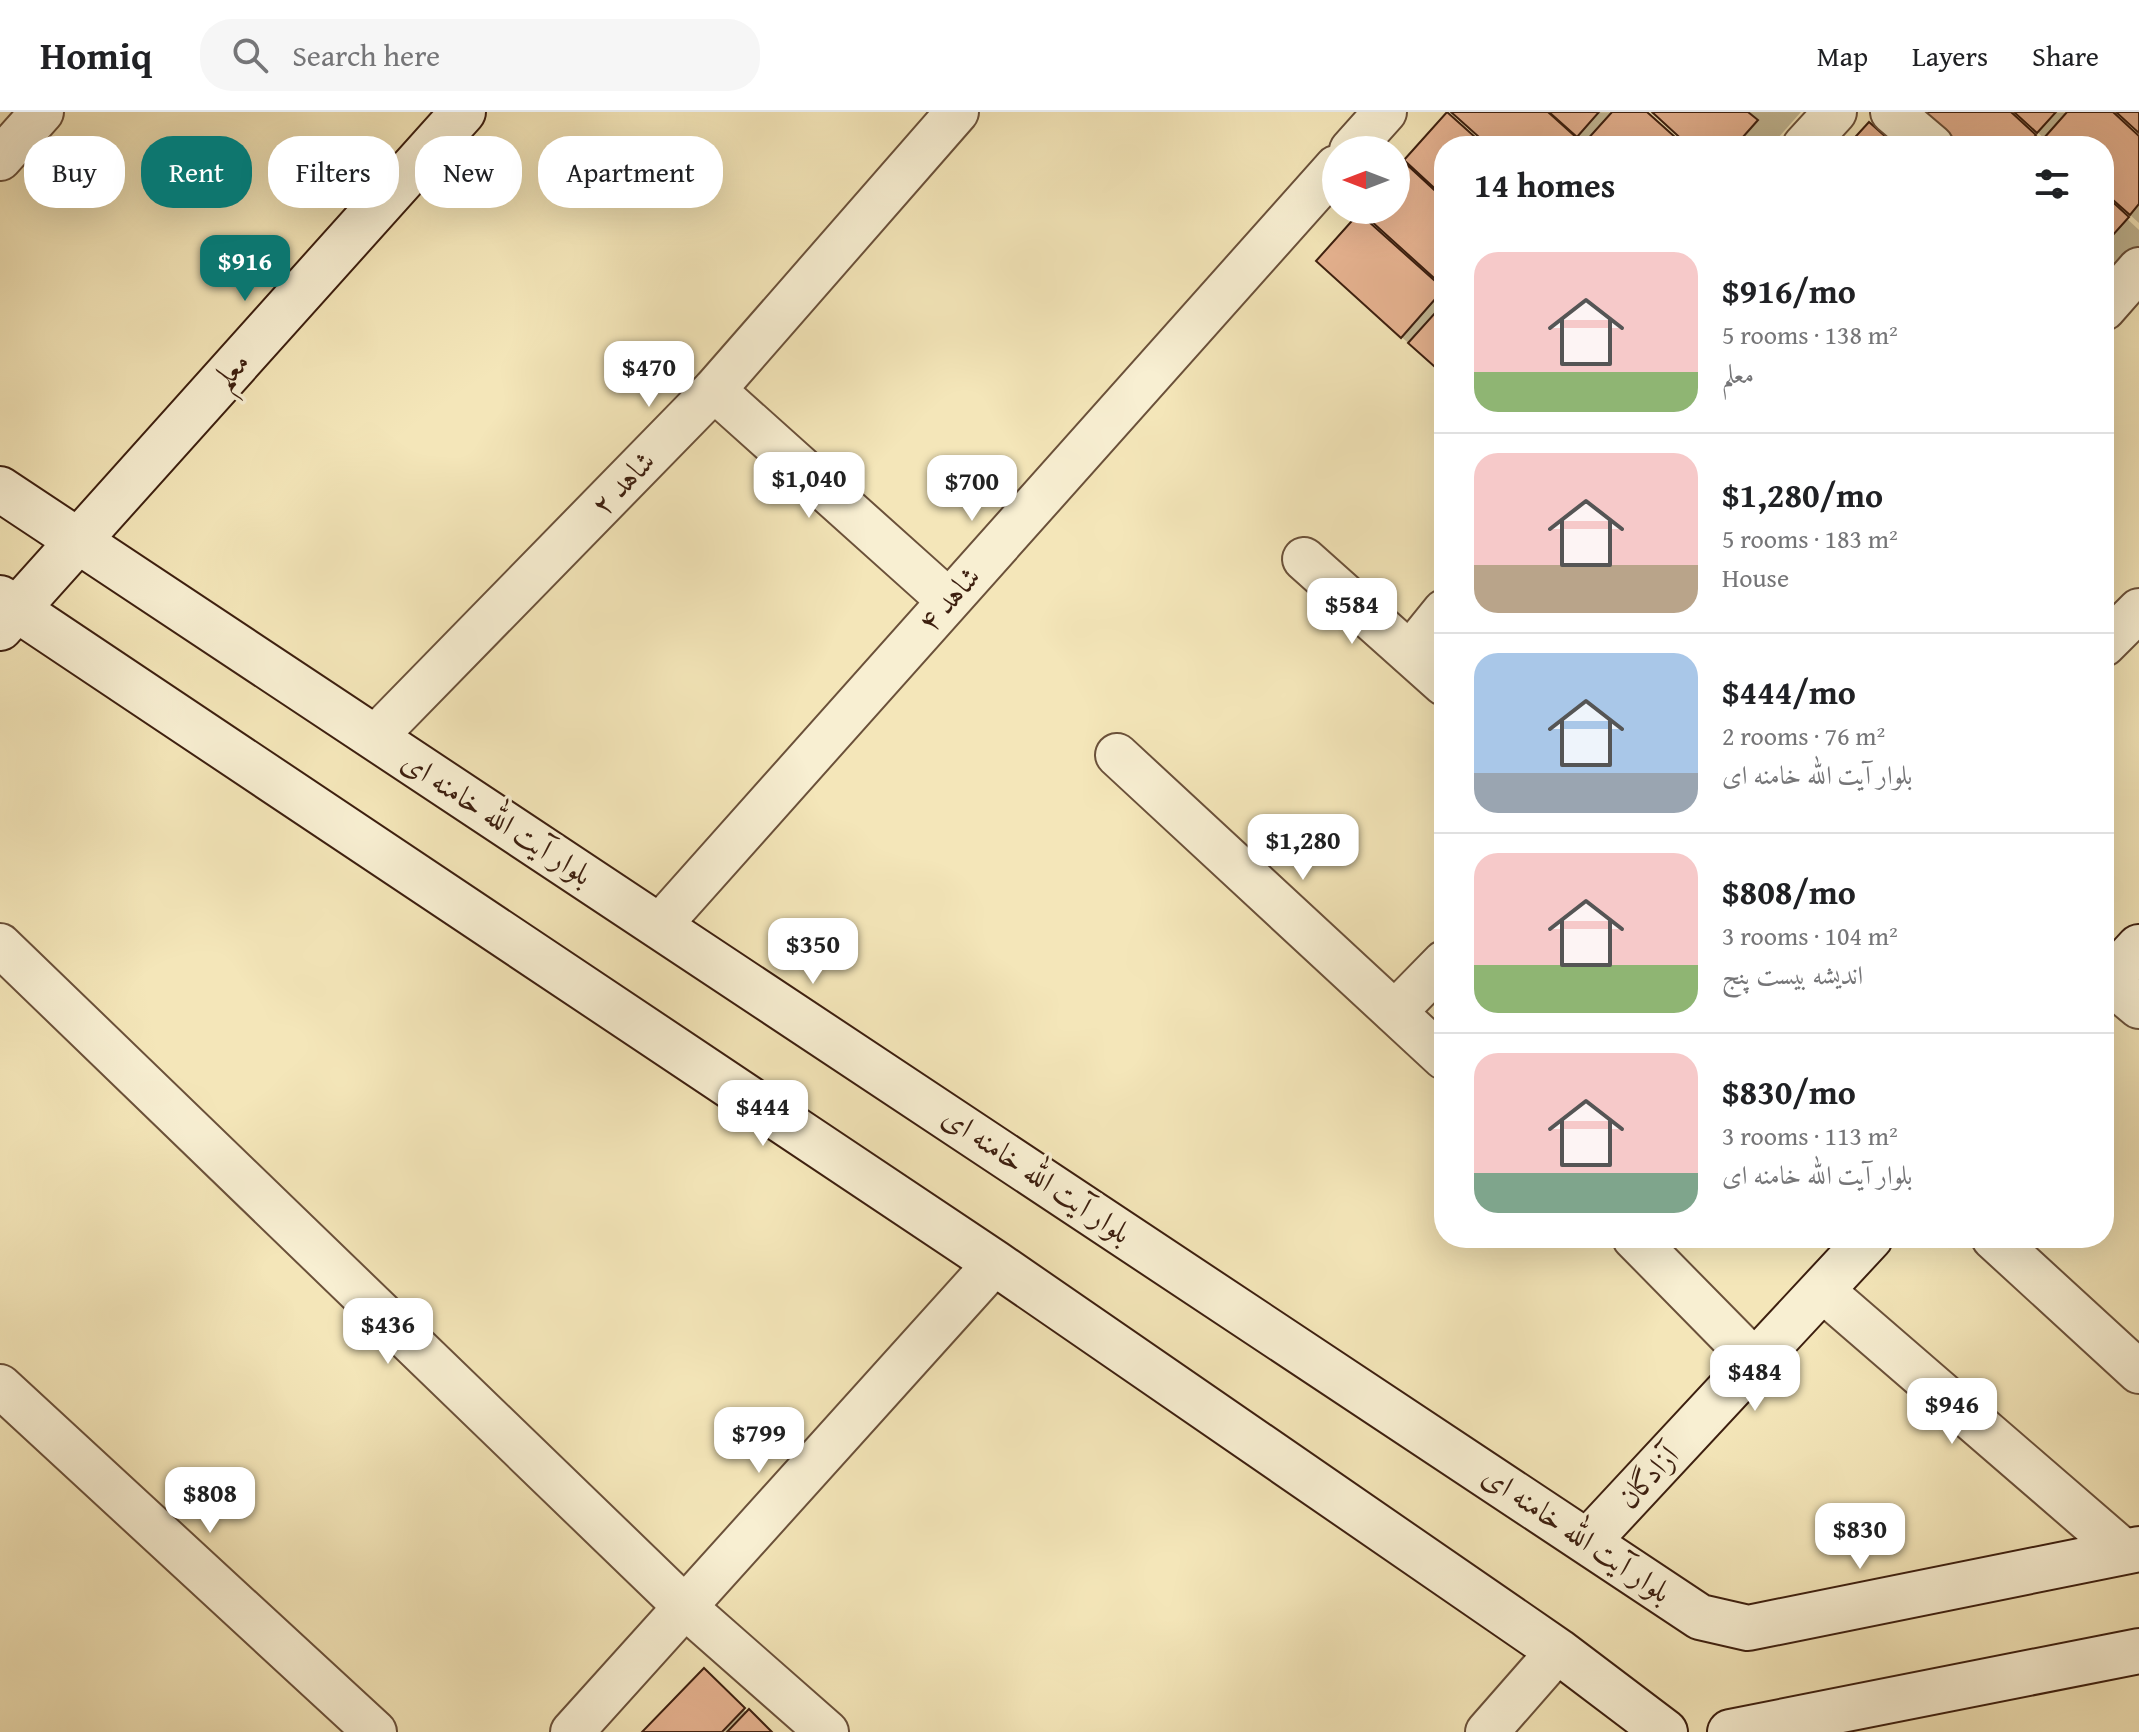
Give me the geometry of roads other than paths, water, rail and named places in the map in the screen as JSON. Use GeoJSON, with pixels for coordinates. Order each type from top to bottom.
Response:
{"type":"FeatureCollection","features":[{"type":"Feature","properties":{"kind":"street"},"geometry":{"type":"LineString","coordinates":[[0,159],[42,112]]}},
{"type":"Feature","properties":{"kind":"street","name":"معلم"},"geometry":{"type":"LineString","coordinates":[[6,612],[78,540],[463,112]]}},
{"type":"Feature","properties":{"kind":"street","name":"شاهد ۲"},"geometry":{"type":"LineString","coordinates":[[375,737],[714,390],[957,112]]}},
{"type":"Feature","properties":{"kind":"street"},"geometry":{"type":"LineString","coordinates":[[1364,136],[1385,112]]}},
{"type":"Feature","properties":{"kind":"street"},"geometry":{"type":"LineString","coordinates":[[1813,136],[1835,112]]}},
{"type":"Feature","properties":{"kind":"street"},"geometry":{"type":"LineString","coordinates":[[1892,112],[1920,136]]}},
{"type":"Feature","properties":{"kind":"street","name":"شاهد ۴"},"geometry":{"type":"LineString","coordinates":[[660,925],[1322,183]]}},
{"type":"Feature","properties":{"kind":"street"},"geometry":{"type":"LineString","coordinates":[[714,390],[948,600]]}},
{"type":"Feature","properties":{"kind":"street","name":"بلوار آیت الله خامنه ای"},"geometry":{"type":"LineString","coordinates":[[0,489],[1589,1540],[1700,1617],[1748,1628],[2132,1550]]}},
{"type":"Feature","properties":{"kind":"street"},"geometry":{"type":"LineString","coordinates":[[1304,559],[1434,675]]}},
{"type":"Feature","properties":{"kind":"street"},"geometry":{"type":"LineString","coordinates":[[2114,635],[2139,610]]}},
{"type":"Feature","properties":{"kind":"street"},"geometry":{"type":"LineString","coordinates":[[6,612],[995,1263],[1558,1651],[1665,1732]]}},
{"type":"Feature","properties":{"kind":"street"},"geometry":{"type":"LineString","coordinates":[[1410,653],[1434,623]]}},
{"type":"Feature","properties":{"kind":"street"},"geometry":{"type":"LineString","coordinates":[[1117,755],[1434,1049]]}},
{"type":"Feature","properties":{"kind":"street"},"geometry":{"type":"LineString","coordinates":[[0,945],[685,1607],[827,1732]]}},
{"type":"Feature","properties":{"kind":"street"},"geometry":{"type":"LineString","coordinates":[[2114,987],[2139,947]]}},
{"type":"Feature","properties":{"kind":"street"},"geometry":{"type":"LineString","coordinates":[[1395,1012],[1434,972]]}},
{"type":"Feature","properties":{"kind":"street"},"geometry":{"type":"LineString","coordinates":[[1644,1248],[1756,1362]]}},
{"type":"Feature","properties":{"kind":"street","name":"آزادگان"},"geometry":{"type":"LineString","coordinates":[[1589,1540],[1861,1248]]}},
{"type":"Feature","properties":{"kind":"street"},"geometry":{"type":"LineString","coordinates":[[2005,1248],[2135,1360]]}},
{"type":"Feature","properties":{"kind":"street"},"geometry":{"type":"LineString","coordinates":[[572,1732],[995,1263]]}},
{"type":"Feature","properties":{"kind":"street"},"geometry":{"type":"LineString","coordinates":[[1822,1290],[2132,1550]]}},
{"type":"Feature","properties":{"kind":"street"},"geometry":{"type":"LineString","coordinates":[[0,1386],[375,1732]]}},
{"type":"Feature","properties":{"kind":"street"},"geometry":{"type":"LineString","coordinates":[[1487,1732],[1558,1651]]}},
{"type":"Feature","properties":{"kind":"street"},"geometry":{"type":"LineString","coordinates":[[1730,1732],[2139,1651]]}}]}
